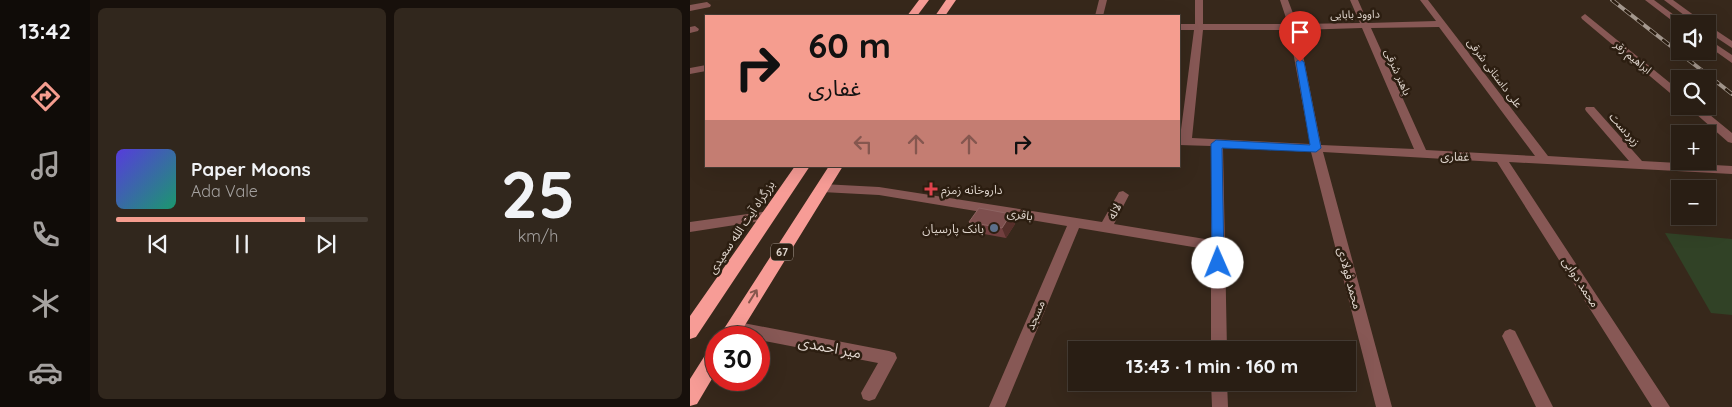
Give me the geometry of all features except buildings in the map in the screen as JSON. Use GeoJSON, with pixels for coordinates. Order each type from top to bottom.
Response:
{"type":"FeatureCollection","features":[{"type":"Feature","properties":{"kind":"highway"},"geometry":{"type":"LineString","coordinates":[[913,15],[924,0]]}},
{"type":"Feature","properties":{"kind":"highway"},"geometry":{"type":"LineString","coordinates":[[941,15],[951,0]]}},
{"type":"Feature","properties":{"kind":"highway","name":"بزرگراه آیت الله سعیدی"},"geometry":{"type":"LineString","coordinates":[[690,331],[802,167]]}},
{"type":"Feature","properties":{"kind":"highway","name":"67"},"geometry":{"type":"LineString","coordinates":[[734,326],[835,167]]}},
{"type":"Feature","properties":{"kind":"highway"},"geometry":{"type":"LineString","coordinates":[[690,396],[705,372]]}},
{"type":"Feature","properties":{"kind":"street"},"geometry":{"type":"LineString","coordinates":[[1098,15],[1103,0]]}},
{"type":"Feature","properties":{"kind":"street"},"geometry":{"type":"LineString","coordinates":[[1182,142],[1199,26],[1199,0]]}},
{"type":"Feature","properties":{"kind":"street","name":"محمد فولادی"},"geometry":{"type":"LineString","coordinates":[[1284,0],[1293,28],[1316,148],[1384,407]]}},
{"type":"Feature","properties":{"kind":"street","name":"باهنر شرقی"},"geometry":{"type":"LineString","coordinates":[[1354,0],[1363,25],[1422,154]]}},
{"type":"Feature","properties":{"kind":"street","name":"علی داستانی شرقی"},"geometry":{"type":"LineString","coordinates":[[1424,0],[1546,162]]}},
{"type":"Feature","properties":{"kind":"street"},"geometry":{"type":"LineString","coordinates":[[1649,0],[1671,16]]}},
{"type":"Feature","properties":{"kind":"street"},"geometry":{"type":"LineString","coordinates":[[1668,0],[1689,15]]}},
{"type":"Feature","properties":{"kind":"street"},"geometry":{"type":"LineString","coordinates":[[690,8],[707,5]]}},
{"type":"Feature","properties":{"kind":"street","name":"ابراهیم زقر"},"geometry":{"type":"LineString","coordinates":[[1585,17],[1671,89]]}},
{"type":"Feature","properties":{"kind":"street","name":"داوود بابایی"},"geometry":{"type":"LineString","coordinates":[[1180,27],[1293,28],[1442,24]]}},
{"type":"Feature","properties":{"kind":"street"},"geometry":{"type":"LineString","coordinates":[[1716,34],[1732,45]]}},
{"type":"Feature","properties":{"kind":"street"},"geometry":{"type":"LineString","coordinates":[[1716,48],[1732,60]]}},
{"type":"Feature","properties":{"kind":"street"},"geometry":{"type":"LineString","coordinates":[[690,71],[705,68]]}},
{"type":"Feature","properties":{"kind":"street","name":"زبردست"},"geometry":{"type":"LineString","coordinates":[[1590,109],[1640,166]]}},
{"type":"Feature","properties":{"kind":"street"},"geometry":{"type":"LineString","coordinates":[[1703,115],[1732,139]]}},
{"type":"Feature","properties":{"kind":"street","name":"غفاری"},"geometry":{"type":"LineString","coordinates":[[1182,142],[1732,170]]}},
{"type":"Feature","properties":{"kind":"street"},"geometry":{"type":"LineString","coordinates":[[1216,144],[1219,341]]}},
{"type":"Feature","properties":{"kind":"street","name":"محمد دوابی"},"geometry":{"type":"LineString","coordinates":[[1500,157],[1662,407]]}},
{"type":"Feature","properties":{"kind":"street","name":"باقری"},"geometry":{"type":"LineString","coordinates":[[822,188],[879,191],[1218,246]]}},
{"type":"Feature","properties":{"kind":"street","name":"لاله"},"geometry":{"type":"LineString","coordinates":[[1106,227],[1123,195]]}},
{"type":"Feature","properties":{"kind":"street"},"geometry":{"type":"LineString","coordinates":[[690,227],[769,216]]}},
{"type":"Feature","properties":{"kind":"street","name":"مسجد"},"geometry":{"type":"LineString","coordinates":[[997,407],[1075,223]]}},
{"type":"Feature","properties":{"kind":"street"},"geometry":{"type":"LineString","coordinates":[[1510,336],[1545,407]]}},
{"type":"Feature","properties":{"kind":"street","name":"میر احمدی"},"geometry":{"type":"LineString","coordinates":[[770,339],[889,358],[869,393]]}},
{"type":"Feature","properties":{"kind":"street"},"geometry":{"type":"LineString","coordinates":[[1219,391],[1220,407]]}},
{"type":"Feature","properties":{"kind":"green space"},"geometry":{"type":"Polygon","coordinates":[[[1665,233],[1732,239],[1732,315],[1711,313],[1665,233]]]}},
{"type":"Feature","properties":{"kind":"railway"},"geometry":{"type":"LineString","coordinates":[[1612,0],[1732,94]]}},
{"type":"Feature","properties":{"kind":"place","name":"داروخانه زمزم"},"geometry":{"type":"Point","coordinates":[931,189]}},
{"type":"Feature","properties":{"kind":"place","name":"بانک پارسیان"},"geometry":{"type":"Point","coordinates":[994,228]}},
{"type":"Feature","properties":{"kind":"route"},"geometry":{"type":"LineString","coordinates":[[1218,263],[1216,144],[1316,148],[1300,62]]}}]}
